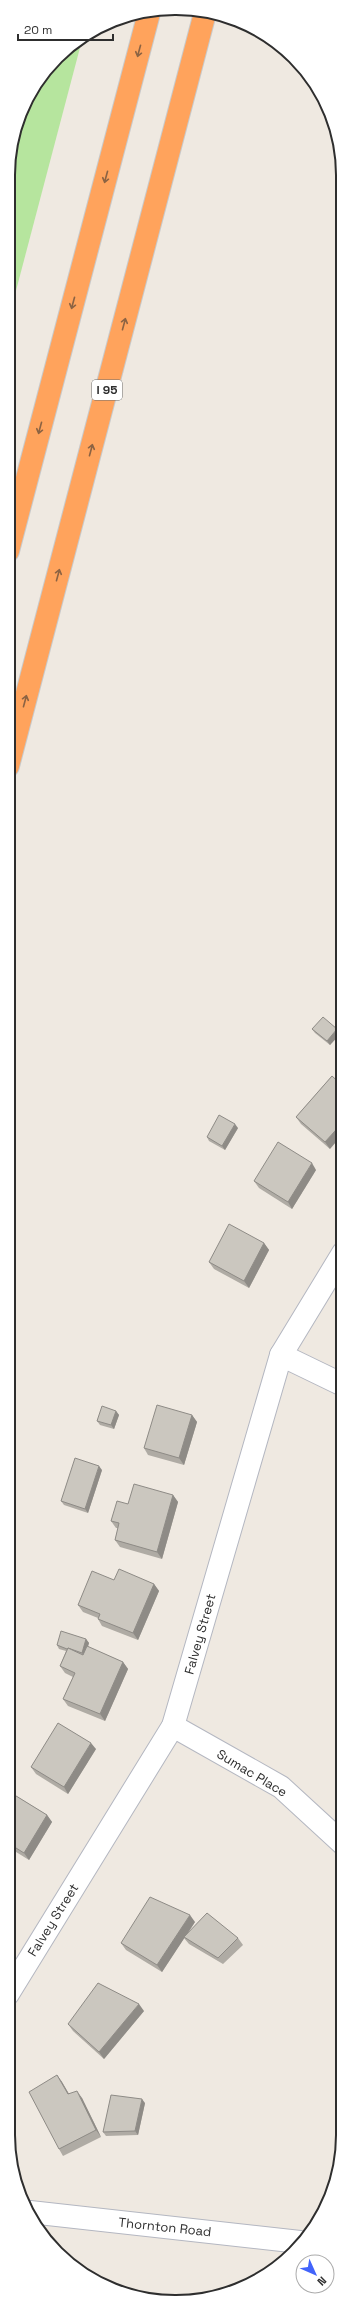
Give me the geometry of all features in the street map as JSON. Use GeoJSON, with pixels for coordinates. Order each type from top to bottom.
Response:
{"type":"FeatureCollection","features":[{"type":"Feature","properties":{"kind":"highway"},"geometry":{"type":"LineString","coordinates":[[15,524],[148,17]]}},
{"type":"Feature","properties":{"kind":"highway","name":"I 95"},"geometry":{"type":"LineString","coordinates":[[15,739],[204,17]]}},
{"type":"Feature","properties":{"kind":"street","name":"Falvey Street"},"geometry":{"type":"LineString","coordinates":[[15,1983],[173,1726],[282,1354],[336,1265]]}},
{"type":"Feature","properties":{"kind":"street"},"geometry":{"type":"LineString","coordinates":[[282,1354],[336,1381]]}},
{"type":"Feature","properties":{"kind":"street","name":"Sumac Place"},"geometry":{"type":"LineString","coordinates":[[173,1726],[281,1787],[336,1838]]}},
{"type":"Feature","properties":{"kind":"street","name":"Thornton Road"},"geometry":{"type":"LineString","coordinates":[[36,2213],[295,2241]]}},
{"type":"Feature","properties":{"kind":"green space"},"geometry":{"type":"Polygon","coordinates":[[[80,46],[15,294],[15,165],[20,134],[27,114],[42,86],[62,62],[80,46]]]}},
{"type":"Feature","properties":{"kind":"building"},"geometry":{"type":"Polygon","coordinates":[[[323,1017],[336,1028],[336,1030],[327,1041],[312,1029],[323,1017]]]}},
{"type":"Feature","properties":{"kind":"building"},"geometry":{"type":"Polygon","coordinates":[[[332,1076],[336,1080],[336,1130],[325,1142],[296,1117],[332,1076]]]}},
{"type":"Feature","properties":{"kind":"building"},"geometry":{"type":"Polygon","coordinates":[[[219,1115],[235,1124],[222,1146],[207,1137],[219,1115]]]}},
{"type":"Feature","properties":{"kind":"building"},"geometry":{"type":"Polygon","coordinates":[[[278,1142],[312,1163],[288,1202],[254,1181],[278,1142]]]}},
{"type":"Feature","properties":{"kind":"building"},"geometry":{"type":"Polygon","coordinates":[[[229,1224],[264,1243],[244,1281],[209,1262],[229,1224]]]}},
{"type":"Feature","properties":{"kind":"building"},"geometry":{"type":"Polygon","coordinates":[[[157,1405],[192,1415],[179,1458],[144,1448],[157,1405]]]}},
{"type":"Feature","properties":{"kind":"building"},"geometry":{"type":"Polygon","coordinates":[[[102,1406],[116,1411],[111,1425],[97,1421],[102,1406]]]}},
{"type":"Feature","properties":{"kind":"building"},"geometry":{"type":"Polygon","coordinates":[[[75,1458],[99,1466],[85,1509],[61,1501],[75,1458]]]}},
{"type":"Feature","properties":{"kind":"building"},"geometry":{"type":"Polygon","coordinates":[[[134,1484],[173,1495],[157,1552],[115,1540],[119,1523],[111,1521],[117,1501],[128,1504],[134,1484]]]}},
{"type":"Feature","properties":{"kind":"building"},"geometry":{"type":"Polygon","coordinates":[[[119,1569],[154,1584],[133,1633],[98,1619],[100,1614],[78,1605],[92,1571],[114,1580],[119,1569]]]}},
{"type":"Feature","properties":{"kind":"building"},"geometry":{"type":"Polygon","coordinates":[[[61,1631],[86,1639],[82,1653],[57,1645],[61,1631]]]}},
{"type":"Feature","properties":{"kind":"building"},"geometry":{"type":"Polygon","coordinates":[[[87,1646],[123,1662],[100,1714],[63,1699],[75,1673],[60,1666],[68,1648],[83,1655],[87,1646]]]}},
{"type":"Feature","properties":{"kind":"building"},"geometry":{"type":"Polygon","coordinates":[[[58,1723],[91,1743],[64,1787],[31,1767],[58,1723]]]}},
{"type":"Feature","properties":{"kind":"building"},"geometry":{"type":"Polygon","coordinates":[[[15,1795],[47,1815],[24,1853],[15,1847],[15,1795]]]}},
{"type":"Feature","properties":{"kind":"building"},"geometry":{"type":"Polygon","coordinates":[[[150,1897],[190,1915],[157,1965],[121,1943],[150,1897]]]}},
{"type":"Feature","properties":{"kind":"building"},"geometry":{"type":"Polygon","coordinates":[[[207,1913],[238,1938],[218,1958],[184,1937],[207,1913]]]}},
{"type":"Feature","properties":{"kind":"building"},"geometry":{"type":"Polygon","coordinates":[[[98,1983],[139,2004],[99,2052],[68,2024],[98,1983]]]}},
{"type":"Feature","properties":{"kind":"building"},"geometry":{"type":"Polygon","coordinates":[[[57,2075],[68,2094],[77,2091],[96,2130],[59,2149],[29,2092],[57,2075]]]}},
{"type":"Feature","properties":{"kind":"building"},"geometry":{"type":"Polygon","coordinates":[[[111,2095],[142,2099],[135,2131],[103,2132],[111,2095]]]}}]}
